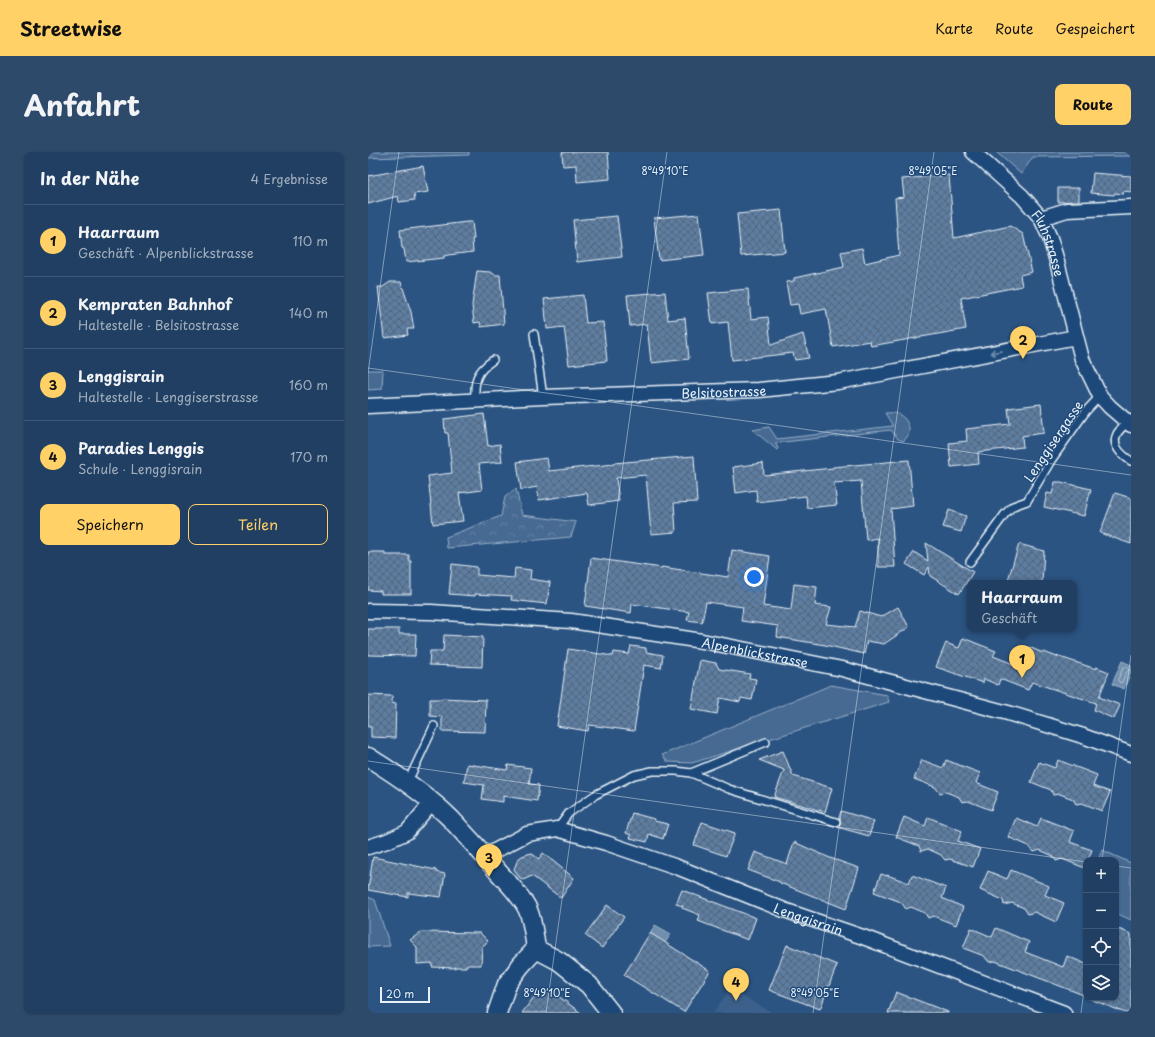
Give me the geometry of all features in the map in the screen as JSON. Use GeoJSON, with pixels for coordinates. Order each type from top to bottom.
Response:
{"type":"FeatureCollection","features":[{"type":"Feature","properties":{"kind":"street","name":"Fluhstrasse"},"geometry":{"type":"LineString","coordinates":[[973,152],[1022,196],[1041,218],[1050,238],[1056,258],[1082,359],[1100,396],[1110,407],[1129,423]]}},
{"type":"Feature","properties":{"kind":"street"},"geometry":{"type":"LineString","coordinates":[[1041,218],[1068,210],[1131,207]]}},
{"type":"Feature","properties":{"kind":"street","name":"Belsitostrasse"},"geometry":{"type":"LineString","coordinates":[[368,406],[543,397],[759,390],[838,382],[1076,337]]}},
{"type":"Feature","properties":{"kind":"street","name":"Alpenblickstrasse"},"geometry":{"type":"LineString","coordinates":[[368,611],[431,612],[571,621],[710,642],[842,669],[1008,713],[1083,736],[1131,754]]}},
{"type":"Feature","properties":{"kind":"street"},"geometry":{"type":"LineString","coordinates":[[368,757],[406,782],[432,802],[451,819],[485,856],[528,910],[533,927],[536,949]]}},
{"type":"Feature","properties":{"kind":"street"},"geometry":{"type":"LineString","coordinates":[[368,847],[387,841],[407,832],[432,802]]}},
{"type":"Feature","properties":{"kind":"street","name":"Lenggisrain"},"geometry":{"type":"LineString","coordinates":[[485,856],[527,834],[557,829],[606,842],[676,867],[784,910],[863,937],[1064,1013]]}},
{"type":"Feature","properties":{"kind":"street"},"geometry":{"type":"LineString","coordinates":[[497,1013],[507,984],[521,965],[536,949]]}},
{"type":"Feature","properties":{"kind":"street"},"geometry":{"type":"LineString","coordinates":[[536,949],[559,961],[590,985],[611,1013]]}},
{"type":"Feature","properties":{"kind":"lane"},"geometry":{"type":"LineString","coordinates":[[534,334],[543,397]]}},
{"type":"Feature","properties":{"kind":"lane"},"geometry":{"type":"LineString","coordinates":[[475,401],[474,390],[477,376],[483,367],[493,360]]}},
{"type":"Feature","properties":{"kind":"lane","name":"Lenggisergasse"},"geometry":{"type":"LineString","coordinates":[[970,562],[1005,514],[1013,506],[1027,501],[1086,411],[1100,396]]}},
{"type":"Feature","properties":{"kind":"lane"},"geometry":{"type":"LineString","coordinates":[[1129,423],[1117,434],[1116,442],[1117,449],[1131,461]]}},
{"type":"Feature","properties":{"kind":"lane"},"geometry":{"type":"LineString","coordinates":[[406,782],[412,773],[434,726]]}},
{"type":"Feature","properties":{"kind":"lane"},"geometry":{"type":"LineString","coordinates":[[691,773],[766,742]]}},
{"type":"Feature","properties":{"kind":"lane"},"geometry":{"type":"LineString","coordinates":[[557,829],[569,813],[595,795],[634,774],[660,771],[691,773],[729,789],[836,822]]}},
{"type":"Feature","properties":{"kind":"shaded area"},"geometry":{"type":"Polygon","coordinates":[[[730,989],[773,1013],[713,1013],[730,989]]]}},
{"type":"Feature","properties":{"kind":"green space"},"geometry":{"type":"Polygon","coordinates":[[[368,152],[469,152],[469,155],[368,158],[368,152]]]}},
{"type":"Feature","properties":{"kind":"green space"},"geometry":{"type":"Polygon","coordinates":[[[996,152],[1131,152],[1131,156],[1033,157],[1021,174],[996,152]]]}},
{"type":"Feature","properties":{"kind":"green space"},"geometry":{"type":"Polygon","coordinates":[[[368,370],[383,370],[382,389],[368,390],[368,370]]]}},
{"type":"Feature","properties":{"kind":"green space"},"geometry":{"type":"Polygon","coordinates":[[[885,413],[898,414],[905,419],[909,427],[909,431],[908,435],[903,441],[898,439],[891,430],[775,443],[778,448],[777,450],[753,430],[769,427],[777,439],[893,426],[885,413]]]}},
{"type":"Feature","properties":{"kind":"green space"},"geometry":{"type":"Polygon","coordinates":[[[516,489],[522,515],[576,522],[571,537],[447,548],[446,537],[501,516],[505,497],[516,489]]]}},
{"type":"Feature","properties":{"kind":"green space"},"geometry":{"type":"Polygon","coordinates":[[[831,685],[887,695],[889,702],[692,763],[668,762],[662,755],[831,685]]]}},
{"type":"Feature","properties":{"kind":"green space"},"geometry":{"type":"Polygon","coordinates":[[[1102,850],[1118,857],[1099,857],[1102,850]]]}},
{"type":"Feature","properties":{"kind":"green space"},"geometry":{"type":"Polygon","coordinates":[[[1119,858],[1131,863],[1131,920],[1119,914],[1119,858]]]}},
{"type":"Feature","properties":{"kind":"green space"},"geometry":{"type":"Polygon","coordinates":[[[368,897],[375,900],[390,946],[368,947],[368,897]]]}},
{"type":"Feature","properties":{"kind":"water"},"geometry":{"type":"Polygon","coordinates":[[[1122,661],[1131,665],[1131,671],[1124,689],[1112,684],[1122,661]]]}},
{"type":"Feature","properties":{"kind":"water"},"geometry":{"type":"Polygon","coordinates":[[[655,925],[671,934],[665,943],[650,933],[655,925]]]}},
{"type":"Feature","properties":{"kind":"building"},"geometry":{"type":"Polygon","coordinates":[[[562,152],[608,152],[610,179],[577,182],[576,165],[563,166],[562,152]]]}},
{"type":"Feature","properties":{"kind":"building"},"geometry":{"type":"Polygon","coordinates":[[[423,166],[428,192],[414,194],[415,200],[399,202],[398,196],[368,204],[368,176],[423,166]]]}},
{"type":"Feature","properties":{"kind":"building"},"geometry":{"type":"Polygon","coordinates":[[[1093,173],[1131,176],[1131,192],[1124,191],[1123,194],[1115,193],[1114,195],[1091,193],[1093,173]]]}},
{"type":"Feature","properties":{"kind":"building"},"geometry":{"type":"Polygon","coordinates":[[[949,175],[954,238],[1010,226],[1023,234],[1032,272],[1020,275],[1022,286],[961,298],[966,329],[871,346],[870,341],[833,347],[826,309],[800,314],[798,304],[790,305],[786,282],[794,281],[794,278],[844,267],[841,252],[862,248],[865,263],[899,255],[895,198],[904,197],[902,179],[949,175]]]}},
{"type":"Feature","properties":{"kind":"building"},"geometry":{"type":"Polygon","coordinates":[[[1058,188],[1079,188],[1079,201],[1058,202],[1058,188]]]}},
{"type":"Feature","properties":{"kind":"building"},"geometry":{"type":"Polygon","coordinates":[[[781,210],[785,252],[741,256],[737,214],[781,210]]]}},
{"type":"Feature","properties":{"kind":"building"},"geometry":{"type":"Polygon","coordinates":[[[699,214],[704,255],[659,260],[654,218],[699,214]]]}},
{"type":"Feature","properties":{"kind":"building"},"geometry":{"type":"Polygon","coordinates":[[[617,216],[622,257],[577,262],[573,220],[617,216]]]}},
{"type":"Feature","properties":{"kind":"building"},"geometry":{"type":"Polygon","coordinates":[[[472,222],[474,239],[472,239],[473,252],[448,255],[444,256],[444,258],[406,262],[404,249],[402,248],[400,230],[472,222]]]}},
{"type":"Feature","properties":{"kind":"building"},"geometry":{"type":"Polygon","coordinates":[[[477,271],[490,272],[500,275],[504,324],[481,327],[480,322],[474,323],[472,305],[477,271]]]}},
{"type":"Feature","properties":{"kind":"building"},"geometry":{"type":"Polygon","coordinates":[[[390,282],[401,282],[411,312],[414,329],[407,329],[408,335],[384,338],[378,287],[383,287],[390,282]]]}},
{"type":"Feature","properties":{"kind":"building"},"geometry":{"type":"Polygon","coordinates":[[[748,289],[751,319],[768,317],[771,345],[803,334],[809,358],[795,360],[793,353],[732,360],[728,322],[712,324],[708,293],[748,289]]]}},
{"type":"Feature","properties":{"kind":"building"},"geometry":{"type":"Polygon","coordinates":[[[665,292],[668,320],[685,318],[689,359],[651,363],[647,324],[630,326],[627,295],[665,292]]]}},
{"type":"Feature","properties":{"kind":"building"},"geometry":{"type":"Polygon","coordinates":[[[583,295],[586,323],[603,322],[607,361],[569,365],[564,327],[547,329],[544,299],[583,295]]]}},
{"type":"Feature","properties":{"kind":"building"},"geometry":{"type":"Polygon","coordinates":[[[1041,404],[1044,433],[1022,436],[1023,447],[978,452],[979,464],[951,467],[949,443],[967,441],[966,429],[1010,424],[1008,408],[1041,404]]]}},
{"type":"Feature","properties":{"kind":"building"},"geometry":{"type":"Polygon","coordinates":[[[484,414],[488,446],[500,444],[502,462],[479,464],[482,490],[459,493],[463,521],[433,524],[428,476],[452,473],[448,433],[445,433],[444,419],[484,414]]]}},
{"type":"Feature","properties":{"kind":"building"},"geometry":{"type":"Polygon","coordinates":[[[694,456],[697,502],[674,503],[676,532],[651,534],[646,475],[616,478],[619,501],[589,505],[587,493],[539,500],[537,487],[521,490],[517,462],[547,458],[549,471],[614,463],[694,456]]]}},
{"type":"Feature","properties":{"kind":"building"},"geometry":{"type":"Polygon","coordinates":[[[909,460],[913,506],[891,509],[895,567],[878,567],[878,538],[866,540],[861,481],[834,483],[837,505],[807,508],[806,496],[757,502],[756,490],[736,493],[733,467],[763,463],[764,475],[909,460]]]}},
{"type":"Feature","properties":{"kind":"building"},"geometry":{"type":"Polygon","coordinates":[[[1055,482],[1091,489],[1084,516],[1044,507],[1047,493],[1052,494],[1055,482]]]}},
{"type":"Feature","properties":{"kind":"building"},"geometry":{"type":"Polygon","coordinates":[[[1115,493],[1131,498],[1131,544],[1100,533],[1115,493]]]}},
{"type":"Feature","properties":{"kind":"building"},"geometry":{"type":"Polygon","coordinates":[[[949,510],[966,516],[961,532],[943,527],[949,510]]]}},
{"type":"Feature","properties":{"kind":"building"},"geometry":{"type":"Polygon","coordinates":[[[926,543],[973,572],[959,594],[930,576],[929,567],[924,575],[906,564],[914,552],[928,561],[926,543]]]}},
{"type":"Feature","properties":{"kind":"building"},"geometry":{"type":"Polygon","coordinates":[[[1019,544],[1044,551],[1042,580],[1008,580],[1019,544]]]}},
{"type":"Feature","properties":{"kind":"building"},"geometry":{"type":"Polygon","coordinates":[[[732,550],[770,556],[763,606],[791,610],[794,584],[817,587],[815,605],[831,607],[826,624],[855,627],[860,611],[881,617],[898,607],[909,627],[884,644],[867,641],[864,654],[825,645],[777,637],[778,626],[741,621],[743,607],[706,602],[702,622],[687,620],[689,612],[632,604],[631,613],[585,606],[591,558],[728,577],[732,550]]]}},
{"type":"Feature","properties":{"kind":"building"},"geometry":{"type":"Polygon","coordinates":[[[368,552],[385,552],[385,555],[409,555],[409,561],[411,561],[411,594],[381,594],[381,591],[368,590],[368,552]]]}},
{"type":"Feature","properties":{"kind":"building"},"geometry":{"type":"Polygon","coordinates":[[[452,564],[477,567],[477,575],[514,578],[515,568],[531,570],[530,579],[550,582],[547,604],[511,600],[512,596],[449,594],[452,564]]]}},
{"type":"Feature","properties":{"kind":"building"},"geometry":{"type":"Polygon","coordinates":[[[368,629],[399,629],[399,634],[416,634],[415,656],[368,655],[368,629]]]}},
{"type":"Feature","properties":{"kind":"building"},"geometry":{"type":"Polygon","coordinates":[[[444,635],[483,637],[482,667],[429,665],[430,651],[443,651],[444,635]]]}},
{"type":"Feature","properties":{"kind":"building"},"geometry":{"type":"Polygon","coordinates":[[[963,638],[996,651],[993,656],[1021,667],[1029,647],[1043,653],[1044,652],[1109,672],[1099,697],[1120,705],[1114,719],[1094,710],[1096,703],[1032,682],[1028,690],[1000,679],[998,685],[984,679],[983,683],[936,667],[946,643],[959,648],[963,638]]]}},
{"type":"Feature","properties":{"kind":"building"},"geometry":{"type":"Polygon","coordinates":[[[631,646],[646,648],[646,652],[663,655],[661,668],[644,665],[634,731],[589,725],[588,731],[557,726],[568,649],[613,656],[614,652],[629,654],[631,646]]]}},
{"type":"Feature","properties":{"kind":"building"},"geometry":{"type":"Polygon","coordinates":[[[700,660],[716,663],[719,669],[750,674],[749,678],[756,679],[752,700],[741,698],[740,702],[720,698],[717,714],[691,709],[700,660]]]}},
{"type":"Feature","properties":{"kind":"building"},"geometry":{"type":"Polygon","coordinates":[[[368,695],[392,696],[392,704],[396,703],[395,738],[371,737],[371,727],[368,727],[368,695]]]}},
{"type":"Feature","properties":{"kind":"building"},"geometry":{"type":"Polygon","coordinates":[[[442,698],[486,700],[485,732],[442,731],[442,717],[430,716],[430,699],[442,698]]]}},
{"type":"Feature","properties":{"kind":"building"},"geometry":{"type":"Polygon","coordinates":[[[783,751],[793,776],[832,788],[825,812],[774,797],[784,770],[759,760],[783,751]]]}},
{"type":"Feature","properties":{"kind":"building"},"geometry":{"type":"Polygon","coordinates":[[[922,760],[943,768],[946,760],[980,773],[976,783],[998,792],[991,810],[968,801],[962,802],[959,797],[946,792],[940,793],[935,787],[914,779],[922,760]]]}},
{"type":"Feature","properties":{"kind":"building"},"geometry":{"type":"Polygon","coordinates":[[[1058,760],[1097,775],[1093,786],[1110,792],[1102,811],[1082,803],[1076,804],[1073,799],[1060,794],[1053,795],[1051,790],[1031,782],[1039,762],[1055,768],[1058,760]]]}},
{"type":"Feature","properties":{"kind":"building"},"geometry":{"type":"Polygon","coordinates":[[[467,764],[507,770],[508,765],[531,768],[529,784],[539,785],[537,801],[503,796],[503,802],[482,799],[484,785],[464,782],[467,764]]]}},
{"type":"Feature","properties":{"kind":"building"},"geometry":{"type":"Polygon","coordinates":[[[841,811],[874,821],[869,836],[837,827],[841,823],[839,818],[841,811]]]}},
{"type":"Feature","properties":{"kind":"building"},"geometry":{"type":"Polygon","coordinates":[[[632,813],[654,819],[654,821],[668,824],[663,839],[649,834],[647,842],[630,838],[631,835],[626,833],[632,813]]]}},
{"type":"Feature","properties":{"kind":"building"},"geometry":{"type":"Polygon","coordinates":[[[904,817],[925,826],[928,817],[962,831],[958,841],[980,849],[973,867],[950,859],[945,860],[941,855],[928,849],[921,851],[919,846],[896,837],[904,817]]]}},
{"type":"Feature","properties":{"kind":"building"},"geometry":{"type":"Polygon","coordinates":[[[1016,818],[1037,827],[1041,818],[1074,831],[1070,842],[1092,850],[1089,857],[1083,857],[1083,867],[1062,859],[1056,861],[1053,856],[1040,850],[1034,852],[1029,846],[1008,837],[1016,818]]]}},
{"type":"Feature","properties":{"kind":"building"},"geometry":{"type":"Polygon","coordinates":[[[702,822],[735,833],[726,856],[694,845],[702,822]]]}},
{"type":"Feature","properties":{"kind":"building"},"geometry":{"type":"Polygon","coordinates":[[[794,842],[830,858],[859,868],[846,909],[748,870],[755,852],[787,864],[794,842]]]}},
{"type":"Feature","properties":{"kind":"building"},"geometry":{"type":"Polygon","coordinates":[[[531,853],[539,859],[543,853],[574,878],[561,898],[532,876],[523,880],[519,877],[514,869],[518,859],[531,853]]]}},
{"type":"Feature","properties":{"kind":"building"},"geometry":{"type":"Polygon","coordinates":[[[373,857],[436,870],[436,872],[445,874],[441,897],[408,893],[408,897],[368,890],[373,857]]]}},
{"type":"Feature","properties":{"kind":"building"},"geometry":{"type":"Polygon","coordinates":[[[1011,870],[1049,886],[1045,895],[1064,903],[1056,922],[1034,912],[1028,914],[1024,908],[1012,903],[1004,905],[1003,900],[980,890],[988,871],[1007,879],[1011,870]]]}},
{"type":"Feature","properties":{"kind":"building"},"geometry":{"type":"Polygon","coordinates":[[[881,874],[909,883],[912,875],[946,888],[942,898],[963,907],[956,925],[933,916],[928,918],[925,913],[911,907],[906,909],[901,902],[874,892],[881,874]]]}},
{"type":"Feature","properties":{"kind":"building"},"geometry":{"type":"Polygon","coordinates":[[[682,890],[756,918],[748,940],[698,921],[700,915],[676,904],[682,890]]]}},
{"type":"Feature","properties":{"kind":"building"},"geometry":{"type":"Polygon","coordinates":[[[607,905],[624,917],[602,948],[585,935],[607,905]]]}},
{"type":"Feature","properties":{"kind":"building"},"geometry":{"type":"Polygon","coordinates":[[[971,928],[992,937],[996,928],[1029,942],[1025,952],[1063,967],[1067,956],[1083,963],[1083,995],[995,961],[989,962],[984,956],[963,948],[971,928]]]}},
{"type":"Feature","properties":{"kind":"building"},"geometry":{"type":"Polygon","coordinates":[[[1119,929],[1131,934],[1131,1013],[1126,1013],[1095,1001],[1119,1001],[1119,929]]]}},
{"type":"Feature","properties":{"kind":"building"},"geometry":{"type":"Polygon","coordinates":[[[421,932],[480,933],[488,941],[482,947],[481,965],[466,965],[466,967],[455,968],[432,967],[432,963],[417,964],[417,947],[410,940],[421,932]]]}},
{"type":"Feature","properties":{"kind":"building"},"geometry":{"type":"Polygon","coordinates":[[[650,933],[710,971],[684,1012],[624,975],[650,933]]]}},
{"type":"Feature","properties":{"kind":"building"},"geometry":{"type":"Polygon","coordinates":[[[787,945],[837,965],[820,1009],[769,990],[787,945]]]}},
{"type":"Feature","properties":{"kind":"building"},"geometry":{"type":"Polygon","coordinates":[[[550,990],[581,1013],[522,1013],[537,993],[550,990]]]}},
{"type":"Feature","properties":{"kind":"building"},"geometry":{"type":"Polygon","coordinates":[[[896,992],[948,1012],[948,1013],[888,1013],[896,992]]]}},
{"type":"Feature","properties":{"kind":"place","name":"Kempraten Bahnhof"},"geometry":{"type":"Point","coordinates":[1023,359]}},
{"type":"Feature","properties":{"kind":"place","name":"Haarraum"},"geometry":{"type":"Point","coordinates":[1022,678]}},
{"type":"Feature","properties":{"kind":"place","name":"Lenggisrain"},"geometry":{"type":"Point","coordinates":[489,877]}},
{"type":"Feature","properties":{"kind":"place","name":"Paradies Lenggis"},"geometry":{"type":"Point","coordinates":[736,1001]}}]}
